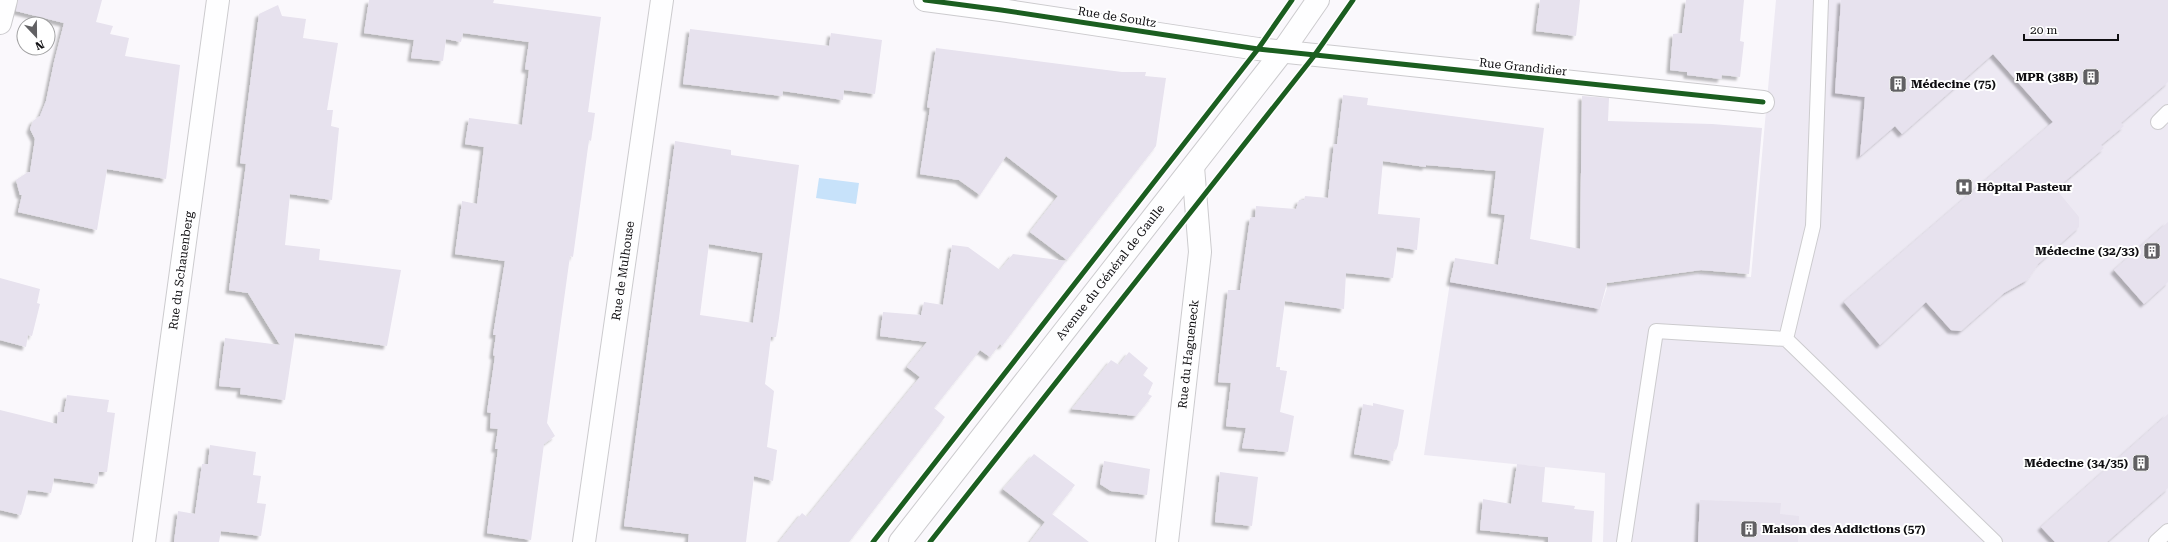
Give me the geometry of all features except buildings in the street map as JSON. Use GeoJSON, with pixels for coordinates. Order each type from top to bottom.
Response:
{"type":"FeatureCollection","features":[{"type":"Feature","properties":{"kind":"street"},"geometry":{"type":"LineString","coordinates":[[0,23],[6,0]]}},
{"type":"Feature","properties":{"kind":"street","name":"Rue du Schauenberg"},"geometry":{"type":"LineString","coordinates":[[144,542],[218,0]]}},
{"type":"Feature","properties":{"kind":"street","name":"Rue de Mulhouse"},"geometry":{"type":"LineString","coordinates":[[584,542],[662,0]]}},
{"type":"Feature","properties":{"kind":"street","name":"Rue de Soultz"},"geometry":{"type":"LineString","coordinates":[[925,0],[1001,5],[1282,52]]}},
{"type":"Feature","properties":{"kind":"street","name":"Avenue du Général de Gaulle"},"geometry":{"type":"LineString","coordinates":[[900,542],[1282,52],[1318,0]]}},
{"type":"Feature","properties":{"kind":"street","name":"Rue Grandidier"},"geometry":{"type":"LineString","coordinates":[[1282,52],[1763,102]]}},
{"type":"Feature","properties":{"kind":"street","name":"Rue du Hagueneck"},"geometry":{"type":"LineString","coordinates":[[1167,542],[1200,252],[1193,166]]}},
{"type":"Feature","properties":{"kind":"lane"},"geometry":{"type":"LineString","coordinates":[[1786,339],[1813,226],[1821,0]]}},
{"type":"Feature","properties":{"kind":"lane"},"geometry":{"type":"LineString","coordinates":[[1624,542],[1656,330],[1786,339],[1996,542]]}},
{"type":"Feature","properties":{"kind":"lane"},"geometry":{"type":"LineString","coordinates":[[2156,542],[2168,531]]}},
{"type":"Feature","properties":{"kind":"shaded area","name":"Hôpital Pasteur"},"geometry":{"type":"Polygon","coordinates":[[[1776,0],[2168,0],[2168,542],[1603,542],[1605,473],[1424,455],[1450,282],[1600,309],[1608,285],[1700,273],[1751,277],[1776,0]]]}},
{"type":"Feature","properties":{"kind":"water"},"geometry":{"type":"Polygon","coordinates":[[[819,178],[859,183],[856,204],[816,198],[819,178]]]}},
{"type":"Feature","properties":{"kind":"cycle path"},"geometry":{"type":"LineString","coordinates":[[925,0],[1258,49],[1763,102]]}},
{"type":"Feature","properties":{"kind":"cycle path"},"geometry":{"type":"LineString","coordinates":[[873,542],[1258,49],[1292,0]]}},
{"type":"Feature","properties":{"kind":"cycle path"},"geometry":{"type":"LineString","coordinates":[[930,542],[1314,56],[1353,0]]}},
{"type":"Feature","properties":{"kind":"place","name":"MPR (38B)"},"geometry":{"type":"Point","coordinates":[2091,77]}},
{"type":"Feature","properties":{"kind":"place","name":"Médecine (75)"},"geometry":{"type":"Point","coordinates":[1898,84]}},
{"type":"Feature","properties":{"kind":"place","name":"Hôpital Pasteur"},"geometry":{"type":"Point","coordinates":[1964,187]}},
{"type":"Feature","properties":{"kind":"place","name":"Médecine (32/33)"},"geometry":{"type":"Point","coordinates":[2152,251]}},
{"type":"Feature","properties":{"kind":"place","name":"Médecine (34/35)"},"geometry":{"type":"Point","coordinates":[2141,463]}},
{"type":"Feature","properties":{"kind":"place","name":"Maison des Addictions (57)"},"geometry":{"type":"Point","coordinates":[1749,529]}}]}
